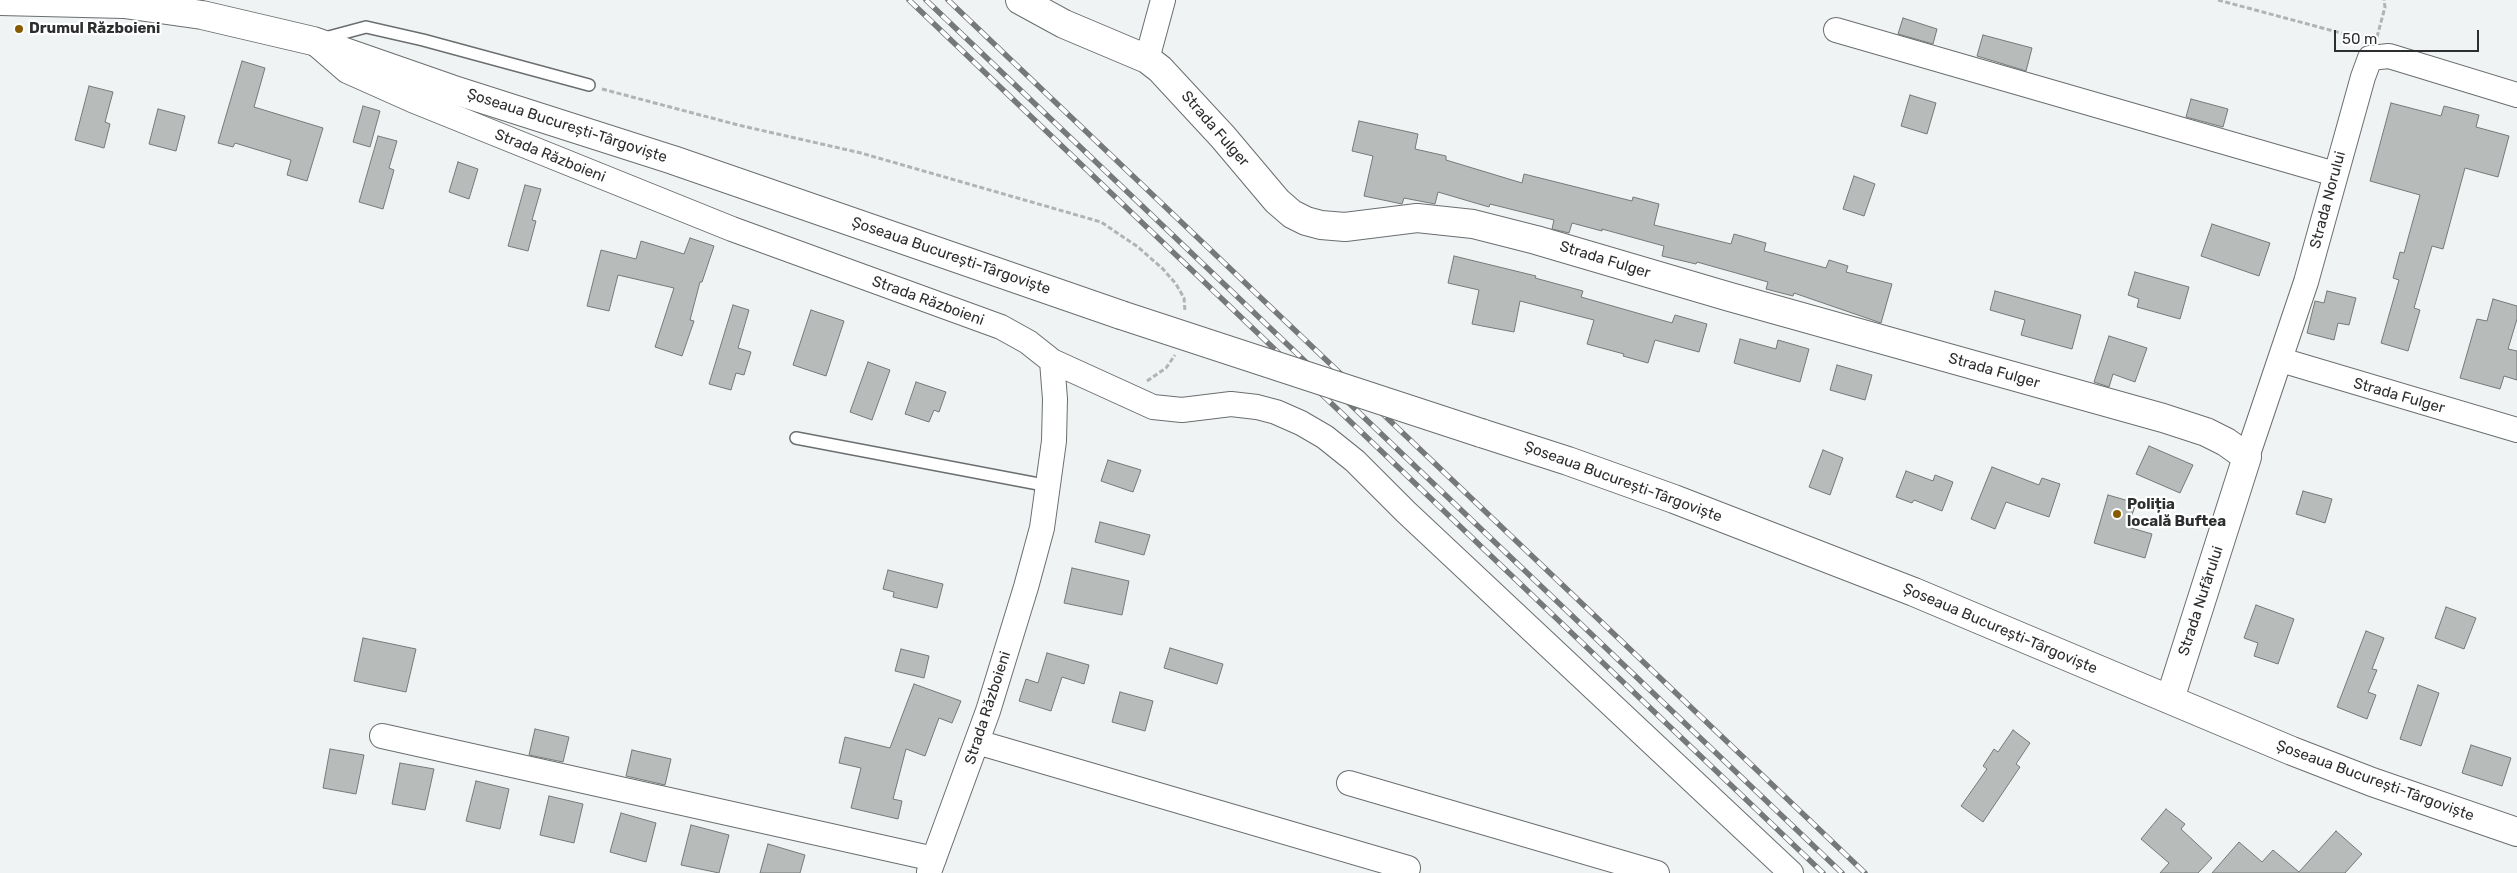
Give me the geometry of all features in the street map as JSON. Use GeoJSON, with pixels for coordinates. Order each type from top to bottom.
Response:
{"type":"FeatureCollection","features":[{"type":"Feature","properties":{"kind":"main road","name":"Șoseaua București-Târgoviște"},"geometry":{"type":"LineString","coordinates":[[0,0],[124,4],[202,15],[313,42],[442,86],[673,160],[1121,315],[1568,461],[1665,496],[1914,592],[2292,751],[2372,782],[2517,832]]}},
{"type":"Feature","properties":{"kind":"main road","name":"Strada Fulger"},"geometry":{"type":"LineString","coordinates":[[1020,0],[1064,24],[1147,59],[1172,80],[1277,201],[1292,214],[1306,221],[1321,225],[1345,227],[1416,218],[1473,224],[1536,240],[1730,297],[2163,418],[2206,432],[2248,457]]}},
{"type":"Feature","properties":{"kind":"main road","name":"Strada Nufărului"},"geometry":{"type":"LineString","coordinates":[[2170,699],[2248,457]]}},
{"type":"Feature","properties":{"kind":"street"},"geometry":{"type":"LineString","coordinates":[[1147,59],[1163,0]]}},
{"type":"Feature","properties":{"kind":"street"},"geometry":{"type":"LineString","coordinates":[[1836,30],[2335,174]]}},
{"type":"Feature","properties":{"kind":"street","name":"Strada Războieni"},"geometry":{"type":"LineString","coordinates":[[313,42],[348,71],[412,100],[732,229],[1001,327],[1028,342],[1052,361],[1055,399],[1049,486],[1042,528],[1026,587],[977,742],[932,866]]}},
{"type":"Feature","properties":{"kind":"street"},"geometry":{"type":"LineString","coordinates":[[2377,57],[2517,96]]}},
{"type":"Feature","properties":{"kind":"street","name":"Strada Norului"},"geometry":{"type":"LineString","coordinates":[[2282,360],[2306,282],[2362,77],[2377,57]]}},
{"type":"Feature","properties":{"kind":"street","name":"Strada Nufărului"},"geometry":{"type":"LineString","coordinates":[[2248,457],[2282,360]]}},
{"type":"Feature","properties":{"kind":"street","name":"Strada Fulger"},"geometry":{"type":"LineString","coordinates":[[2282,360],[2517,430]]}},
{"type":"Feature","properties":{"kind":"street"},"geometry":{"type":"LineString","coordinates":[[1052,361],[1153,407],[1182,410],[1231,404],[1257,407],[1285,415],[1325,437],[1356,461],[1414,519],[1792,873]]}},
{"type":"Feature","properties":{"kind":"street"},"geometry":{"type":"LineString","coordinates":[[382,736],[932,866]]}},
{"type":"Feature","properties":{"kind":"street"},"geometry":{"type":"LineString","coordinates":[[977,742],[1408,868]]}},
{"type":"Feature","properties":{"kind":"street"},"geometry":{"type":"LineString","coordinates":[[1349,783],[1657,873]]}},
{"type":"Feature","properties":{"kind":"lane"},"geometry":{"type":"LineString","coordinates":[[313,42],[366,28],[423,40],[589,86]]}},
{"type":"Feature","properties":{"kind":"lane"},"geometry":{"type":"LineString","coordinates":[[796,438],[1049,486]]}},
{"type":"Feature","properties":{"kind":"path"},"geometry":{"type":"LineString","coordinates":[[2218,0],[2356,38],[2377,57]]}},
{"type":"Feature","properties":{"kind":"path"},"geometry":{"type":"LineString","coordinates":[[2377,57],[2384,0]]}},
{"type":"Feature","properties":{"kind":"path"},"geometry":{"type":"LineString","coordinates":[[589,86],[738,125],[861,153],[1101,222],[1138,247],[1163,269],[1176,284],[1184,298],[1185,316]]}},
{"type":"Feature","properties":{"kind":"path"},"geometry":{"type":"LineString","coordinates":[[1122,394],[1166,368],[1176,353]]}},
{"type":"Feature","properties":{"kind":"building"},"geometry":{"type":"Polygon","coordinates":[[[1903,18],[1937,29],[1933,44],[1898,34],[1903,18]]]}},
{"type":"Feature","properties":{"kind":"building"},"geometry":{"type":"Polygon","coordinates":[[[1983,35],[2032,48],[2026,71],[1977,56],[1983,35]]]}},
{"type":"Feature","properties":{"kind":"building"},"geometry":{"type":"Polygon","coordinates":[[[242,61],[265,68],[254,107],[323,128],[307,181],[287,175],[291,160],[235,143],[233,147],[218,143],[242,61]]]}},
{"type":"Feature","properties":{"kind":"building"},"geometry":{"type":"Polygon","coordinates":[[[89,86],[113,92],[105,122],[110,124],[104,148],[75,140],[89,86]]]}},
{"type":"Feature","properties":{"kind":"building"},"geometry":{"type":"Polygon","coordinates":[[[1910,95],[1936,103],[1927,134],[1901,126],[1910,95]]]}},
{"type":"Feature","properties":{"kind":"building"},"geometry":{"type":"Polygon","coordinates":[[[2191,99],[2228,109],[2223,127],[2186,117],[2191,99]]]}},
{"type":"Feature","properties":{"kind":"building"},"geometry":{"type":"Polygon","coordinates":[[[2391,103],[2441,116],[2444,106],[2479,115],[2476,127],[2509,136],[2498,177],[2465,168],[2443,249],[2432,246],[2414,308],[2420,310],[2408,351],[2381,343],[2399,280],[2393,278],[2400,252],[2404,253],[2420,195],[2370,181],[2391,103]]]}},
{"type":"Feature","properties":{"kind":"building"},"geometry":{"type":"Polygon","coordinates":[[[363,106],[380,111],[370,147],[353,142],[363,106]]]}},
{"type":"Feature","properties":{"kind":"building"},"geometry":{"type":"Polygon","coordinates":[[[158,109],[185,116],[176,151],[149,144],[158,109]]]}},
{"type":"Feature","properties":{"kind":"building"},"geometry":{"type":"Polygon","coordinates":[[[1359,121],[1418,134],[1415,149],[1446,156],[1446,160],[1522,183],[1524,174],[1632,201],[1633,197],[1659,204],[1654,225],[1731,244],[1734,234],[1766,243],[1764,251],[1826,268],[1829,260],[1848,266],[1846,272],[1892,284],[1881,323],[1794,293],[1793,296],[1766,289],[1768,282],[1697,262],[1696,264],[1662,256],[1664,246],[1602,229],[1602,231],[1572,223],[1569,233],[1552,229],[1554,220],[1490,204],[1489,207],[1438,192],[1435,204],[1404,198],[1402,204],[1364,196],[1373,156],[1352,151],[1359,121]]]}},
{"type":"Feature","properties":{"kind":"building"},"geometry":{"type":"Polygon","coordinates":[[[378,136],[397,141],[389,168],[394,170],[383,209],[359,202],[378,136]]]}},
{"type":"Feature","properties":{"kind":"building"},"geometry":{"type":"Polygon","coordinates":[[[458,162],[478,169],[469,199],[449,192],[458,162]]]}},
{"type":"Feature","properties":{"kind":"building"},"geometry":{"type":"Polygon","coordinates":[[[1854,176],[1875,184],[1864,216],[1843,209],[1854,176]]]}},
{"type":"Feature","properties":{"kind":"building"},"geometry":{"type":"Polygon","coordinates":[[[525,185],[541,189],[532,220],[536,221],[528,251],[508,246],[525,185]]]}},
{"type":"Feature","properties":{"kind":"building"},"geometry":{"type":"Polygon","coordinates":[[[2212,224],[2270,243],[2259,276],[2201,256],[2212,224]]]}},
{"type":"Feature","properties":{"kind":"building"},"geometry":{"type":"Polygon","coordinates":[[[690,238],[714,246],[702,282],[700,282],[690,320],[694,321],[682,356],[655,347],[674,288],[618,275],[609,311],[587,306],[601,250],[636,259],[641,241],[684,254],[690,238]]]}},
{"type":"Feature","properties":{"kind":"building"},"geometry":{"type":"Polygon","coordinates":[[[1454,256],[1536,276],[1535,278],[1583,291],[1581,297],[1672,323],[1675,315],[1707,324],[1699,352],[1655,340],[1648,363],[1623,356],[1624,354],[1587,344],[1594,320],[1520,301],[1514,332],[1472,324],[1479,290],[1448,283],[1454,256]]]}},
{"type":"Feature","properties":{"kind":"building"},"geometry":{"type":"Polygon","coordinates":[[[2135,272],[2189,287],[2180,319],[2137,307],[2139,299],[2128,295],[2135,272]]]}},
{"type":"Feature","properties":{"kind":"building"},"geometry":{"type":"Polygon","coordinates":[[[1995,291],[2081,315],[2072,349],[2021,335],[2025,320],[1990,310],[1995,291]]]}},
{"type":"Feature","properties":{"kind":"building"},"geometry":{"type":"Polygon","coordinates":[[[2327,291],[2356,298],[2349,325],[2338,323],[2334,340],[2307,333],[2315,301],[2324,303],[2327,291]]]}},
{"type":"Feature","properties":{"kind":"building"},"geometry":{"type":"Polygon","coordinates":[[[2493,299],[2517,306],[2517,319],[2508,349],[2517,351],[2517,380],[2504,376],[2500,389],[2460,378],[2477,319],[2487,321],[2493,299]]]}},
{"type":"Feature","properties":{"kind":"building"},"geometry":{"type":"Polygon","coordinates":[[[733,305],[749,310],[738,348],[751,352],[744,375],[736,373],[731,390],[709,384],[733,305]]]}},
{"type":"Feature","properties":{"kind":"building"},"geometry":{"type":"Polygon","coordinates":[[[811,310],[844,321],[826,376],[793,365],[811,310]]]}},
{"type":"Feature","properties":{"kind":"building"},"geometry":{"type":"Polygon","coordinates":[[[2109,336],[2147,348],[2135,382],[2113,374],[2109,387],[2094,382],[2109,336]]]}},
{"type":"Feature","properties":{"kind":"building"},"geometry":{"type":"Polygon","coordinates":[[[1740,339],[1776,349],[1778,340],[1809,349],[1800,382],[1734,363],[1740,339]]]}},
{"type":"Feature","properties":{"kind":"building"},"geometry":{"type":"Polygon","coordinates":[[[868,362],[890,370],[872,420],[850,412],[868,362]]]}},
{"type":"Feature","properties":{"kind":"building"},"geometry":{"type":"Polygon","coordinates":[[[1837,365],[1872,375],[1865,400],[1830,390],[1837,365]]]}},
{"type":"Feature","properties":{"kind":"building"},"geometry":{"type":"Polygon","coordinates":[[[916,382],[946,392],[939,412],[934,410],[929,422],[905,414],[916,382]]]}},
{"type":"Feature","properties":{"kind":"building"},"geometry":{"type":"Polygon","coordinates":[[[2149,446],[2193,465],[2180,493],[2136,474],[2149,446]]]}},
{"type":"Feature","properties":{"kind":"building"},"geometry":{"type":"Polygon","coordinates":[[[1823,450],[1843,458],[1830,495],[1809,487],[1823,450]]]}},
{"type":"Feature","properties":{"kind":"building"},"geometry":{"type":"Polygon","coordinates":[[[1108,460],[1141,470],[1133,492],[1101,481],[1108,460]]]}},
{"type":"Feature","properties":{"kind":"building"},"geometry":{"type":"Polygon","coordinates":[[[1992,467],[2039,485],[2042,478],[2060,484],[2049,517],[2006,502],[1995,529],[1971,519],[1992,467]]]}},
{"type":"Feature","properties":{"kind":"building"},"geometry":{"type":"Polygon","coordinates":[[[1906,471],[1933,481],[1935,475],[1953,482],[1942,511],[1914,500],[1912,503],[1896,497],[1906,471]]]}},
{"type":"Feature","properties":{"kind":"building"},"geometry":{"type":"Polygon","coordinates":[[[2303,491],[2332,499],[2325,523],[2296,514],[2303,491]]]}},
{"type":"Feature","properties":{"kind":"building","name":"Poliția locală Buftea"},"geometry":{"type":"Polygon","coordinates":[[[2108,495],[2136,503],[2128,527],[2152,534],[2145,558],[2094,543],[2108,495]]]}},
{"type":"Feature","properties":{"kind":"building"},"geometry":{"type":"Polygon","coordinates":[[[1100,522],[1150,535],[1144,555],[1095,542],[1100,522]]]}},
{"type":"Feature","properties":{"kind":"building"},"geometry":{"type":"Polygon","coordinates":[[[1072,568],[1129,581],[1122,615],[1064,603],[1072,568]]]}},
{"type":"Feature","properties":{"kind":"building"},"geometry":{"type":"Polygon","coordinates":[[[888,570],[943,584],[937,608],[893,597],[894,592],[883,589],[888,570]]]}},
{"type":"Feature","properties":{"kind":"building"},"geometry":{"type":"Polygon","coordinates":[[[2256,605],[2294,619],[2278,664],[2254,656],[2258,643],[2244,638],[2256,605]]]}},
{"type":"Feature","properties":{"kind":"building"},"geometry":{"type":"Polygon","coordinates":[[[2446,607],[2476,618],[2464,649],[2435,638],[2446,607]]]}},
{"type":"Feature","properties":{"kind":"building"},"geometry":{"type":"Polygon","coordinates":[[[2366,631],[2384,638],[2372,669],[2377,670],[2368,692],[2376,695],[2367,719],[2337,707],[2366,631]]]}},
{"type":"Feature","properties":{"kind":"building"},"geometry":{"type":"Polygon","coordinates":[[[363,638],[416,649],[406,692],[354,681],[363,638]]]}},
{"type":"Feature","properties":{"kind":"building"},"geometry":{"type":"Polygon","coordinates":[[[1170,648],[1223,664],[1217,684],[1164,668],[1170,648]]]}},
{"type":"Feature","properties":{"kind":"building"},"geometry":{"type":"Polygon","coordinates":[[[901,649],[929,656],[924,678],[895,671],[901,649]]]}},
{"type":"Feature","properties":{"kind":"building"},"geometry":{"type":"Polygon","coordinates":[[[1047,653],[1089,665],[1084,684],[1062,677],[1051,711],[1019,701],[1026,679],[1038,683],[1047,653]]]}},
{"type":"Feature","properties":{"kind":"building"},"geometry":{"type":"Polygon","coordinates":[[[914,684],[961,701],[952,723],[939,718],[925,756],[906,749],[893,799],[902,801],[898,819],[851,808],[861,768],[839,763],[845,737],[890,748],[914,684]]]}},
{"type":"Feature","properties":{"kind":"building"},"geometry":{"type":"Polygon","coordinates":[[[2418,685],[2439,693],[2421,746],[2400,739],[2418,685]]]}},
{"type":"Feature","properties":{"kind":"building"},"geometry":{"type":"Polygon","coordinates":[[[1120,692],[1153,701],[1145,731],[1112,722],[1120,692]]]}},
{"type":"Feature","properties":{"kind":"building"},"geometry":{"type":"Polygon","coordinates":[[[535,729],[569,737],[563,762],[529,755],[535,729]]]}},
{"type":"Feature","properties":{"kind":"building"},"geometry":{"type":"Polygon","coordinates":[[[2013,730],[2030,743],[2016,764],[2020,767],[1983,822],[1961,806],[1987,769],[1983,766],[1994,749],[1998,752],[2013,730]]]}},
{"type":"Feature","properties":{"kind":"building"},"geometry":{"type":"Polygon","coordinates":[[[2471,745],[2511,758],[2502,786],[2462,773],[2471,745]]]}},
{"type":"Feature","properties":{"kind":"building"},"geometry":{"type":"Polygon","coordinates":[[[330,749],[364,755],[356,794],[323,788],[330,749]]]}},
{"type":"Feature","properties":{"kind":"building"},"geometry":{"type":"Polygon","coordinates":[[[632,750],[671,759],[665,785],[626,776],[632,750]]]}},
{"type":"Feature","properties":{"kind":"building"},"geometry":{"type":"Polygon","coordinates":[[[400,763],[434,769],[425,810],[392,804],[400,763]]]}},
{"type":"Feature","properties":{"kind":"building"},"geometry":{"type":"Polygon","coordinates":[[[476,781],[509,789],[500,829],[466,821],[476,781]]]}},
{"type":"Feature","properties":{"kind":"building"},"geometry":{"type":"Polygon","coordinates":[[[549,796],[583,804],[574,843],[540,835],[549,796]]]}},
{"type":"Feature","properties":{"kind":"building"},"geometry":{"type":"Polygon","coordinates":[[[2166,809],[2185,824],[2181,829],[2212,858],[2198,873],[2160,873],[2169,863],[2141,839],[2166,809]]]}},
{"type":"Feature","properties":{"kind":"building"},"geometry":{"type":"Polygon","coordinates":[[[621,813],[656,823],[646,862],[610,852],[621,813]]]}},
{"type":"Feature","properties":{"kind":"building"},"geometry":{"type":"Polygon","coordinates":[[[691,825],[729,835],[719,873],[681,865],[691,825]]]}},
{"type":"Feature","properties":{"kind":"building"},"geometry":{"type":"Polygon","coordinates":[[[2336,831],[2362,854],[2345,873],[2212,873],[2239,842],[2262,862],[2273,850],[2299,872],[2336,831]]]}},
{"type":"Feature","properties":{"kind":"building"},"geometry":{"type":"Polygon","coordinates":[[[768,844],[805,855],[800,873],[760,873],[768,844]]]}},
{"type":"Feature","properties":{"kind":"railway"},"geometry":{"type":"LineString","coordinates":[[909,0],[1823,873]]}},
{"type":"Feature","properties":{"kind":"railway"},"geometry":{"type":"LineString","coordinates":[[926,0],[1842,873]]}},
{"type":"Feature","properties":{"kind":"railway"},"geometry":{"type":"LineString","coordinates":[[948,0],[1865,873]]}},
{"type":"Feature","properties":{"kind":"place","name":"Drumul Războieni"},"geometry":{"type":"Point","coordinates":[19,29]}},
{"type":"Feature","properties":{"kind":"place","name":"Poliția locală Buftea"},"geometry":{"type":"Point","coordinates":[2117,514]}}]}
